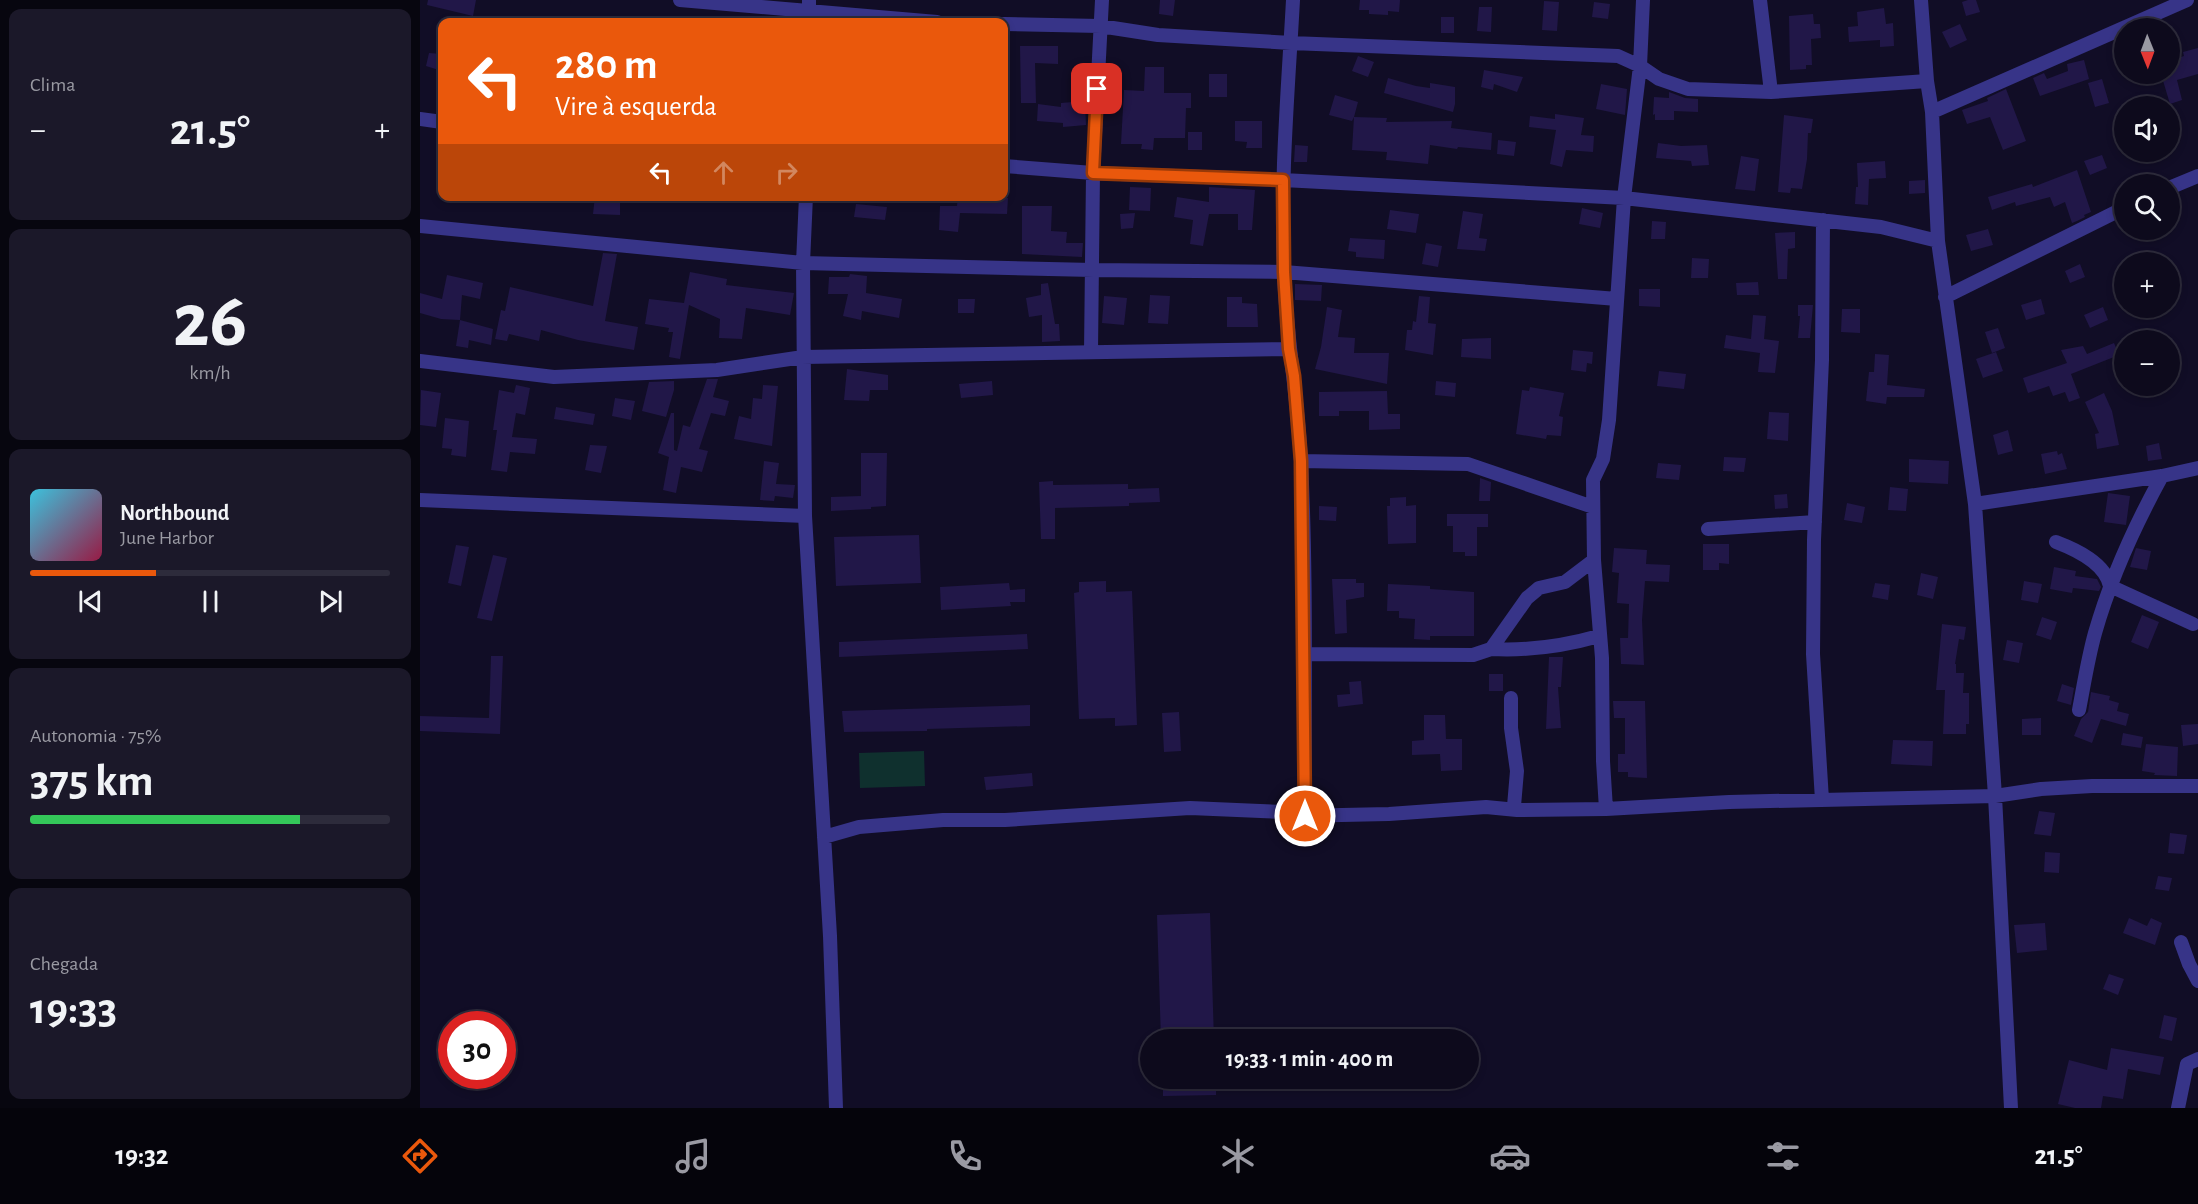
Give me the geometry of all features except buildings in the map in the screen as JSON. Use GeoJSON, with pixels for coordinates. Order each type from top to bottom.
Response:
{"type":"FeatureCollection","features":[{"type":"Feature","properties":{"kind":"street"},"geometry":{"type":"LineString","coordinates":[[680,0],[886,18]]}},
{"type":"Feature","properties":{"kind":"street"},"geometry":{"type":"LineString","coordinates":[[1091,352],[1093,173],[1102,0]]}},
{"type":"Feature","properties":{"kind":"street"},"geometry":{"type":"LineString","coordinates":[[1293,0],[1283,180],[1284,272],[1289,349],[1294,376],[1301,461],[1305,816]]}},
{"type":"Feature","properties":{"kind":"street"},"geometry":{"type":"LineString","coordinates":[[1606,809],[1603,761],[1604,687],[1594,560],[1593,480],[1603,459],[1609,420],[1624,198],[1640,66],[1643,0]]}},
{"type":"Feature","properties":{"kind":"street"},"geometry":{"type":"LineString","coordinates":[[1760,0],[1771,92]]}},
{"type":"Feature","properties":{"kind":"street"},"geometry":{"type":"LineString","coordinates":[[1921,0],[1927,81],[1932,112],[1938,241],[1974,504],[1995,796],[2011,1108]]}},
{"type":"Feature","properties":{"kind":"street"},"geometry":{"type":"LineString","coordinates":[[1932,112],[2187,0]]}},
{"type":"Feature","properties":{"kind":"street"},"geometry":{"type":"LineString","coordinates":[[1008,24],[1100,26],[1158,35],[1291,43],[1598,54],[1618,56],[1640,66],[1659,79],[1688,89],[1771,92],[1927,81]]}},
{"type":"Feature","properties":{"kind":"street"},"geometry":{"type":"LineString","coordinates":[[420,119],[438,121]]}},
{"type":"Feature","properties":{"kind":"street"},"geometry":{"type":"LineString","coordinates":[[1008,166],[1093,173],[1283,180],[1624,198],[1881,227],[1938,241]]}},
{"type":"Feature","properties":{"kind":"street"},"geometry":{"type":"LineString","coordinates":[[2180,183],[2198,176]]}},
{"type":"Feature","properties":{"kind":"street"},"geometry":{"type":"LineString","coordinates":[[806,201],[803,263],[804,516],[824,837],[836,1108]]}},
{"type":"Feature","properties":{"kind":"street"},"geometry":{"type":"LineString","coordinates":[[1945,297],[2114,213]]}},
{"type":"Feature","properties":{"kind":"street"},"geometry":{"type":"LineString","coordinates":[[1822,800],[1813,654],[1815,522],[1822,360],[1823,220]]}},
{"type":"Feature","properties":{"kind":"street"},"geometry":{"type":"LineString","coordinates":[[420,226],[803,263],[1284,272],[1617,298]]}},
{"type":"Feature","properties":{"kind":"street"},"geometry":{"type":"LineString","coordinates":[[420,361],[554,377],[717,370],[803,357],[1289,349]]}},
{"type":"Feature","properties":{"kind":"street"},"geometry":{"type":"LineString","coordinates":[[1301,461],[1468,464],[1593,507]]}},
{"type":"Feature","properties":{"kind":"street"},"geometry":{"type":"LineString","coordinates":[[1974,504],[2162,477],[2198,468]]}},
{"type":"Feature","properties":{"kind":"street"},"geometry":{"type":"LineString","coordinates":[[2079,710],[2095,634],[2110,586],[2132,532],[2162,477]]}},
{"type":"Feature","properties":{"kind":"street"},"geometry":{"type":"LineString","coordinates":[[420,500],[804,516]]}},
{"type":"Feature","properties":{"kind":"street"},"geometry":{"type":"LineString","coordinates":[[1708,529],[1815,522]]}},
{"type":"Feature","properties":{"kind":"street"},"geometry":{"type":"LineString","coordinates":[[2056,542],[2098,565],[2107,574],[2110,586]]}},
{"type":"Feature","properties":{"kind":"street"},"geometry":{"type":"LineString","coordinates":[[1491,649],[1527,598],[1539,588],[1565,582],[1594,560]]}},
{"type":"Feature","properties":{"kind":"street"},"geometry":{"type":"LineString","coordinates":[[2110,586],[2193,624]]}},
{"type":"Feature","properties":{"kind":"street"},"geometry":{"type":"LineString","coordinates":[[1304,654],[1473,655],[1491,649],[1516,650],[1574,643],[1599,636]]}},
{"type":"Feature","properties":{"kind":"street"},"geometry":{"type":"LineString","coordinates":[[1511,698],[1511,728],[1517,771],[1514,806],[1517,810]]}},
{"type":"Feature","properties":{"kind":"street"},"geometry":{"type":"LineString","coordinates":[[824,837],[859,827],[943,820],[1005,820],[1190,808],[1283,812],[1294,816],[1305,816],[1389,814],[1486,807],[1517,810],[1606,809],[1995,796],[2041,789],[2198,786]]}},
{"type":"Feature","properties":{"kind":"street"},"geometry":{"type":"LineString","coordinates":[[2181,942],[2198,981]]}},
{"type":"Feature","properties":{"kind":"street"},"geometry":{"type":"LineString","coordinates":[[2178,1108],[2187,1064],[2198,1059]]}},
{"type":"Feature","properties":{"kind":"green space"},"geometry":{"type":"Polygon","coordinates":[[[924,751],[925,786],[860,788],[859,753],[924,751]]]}},
{"type":"Feature","properties":{"kind":"route"},"geometry":{"type":"LineString","coordinates":[[1097,89],[1093,173],[1283,180],[1284,272],[1289,349],[1294,376],[1301,461],[1305,816]]}}]}
